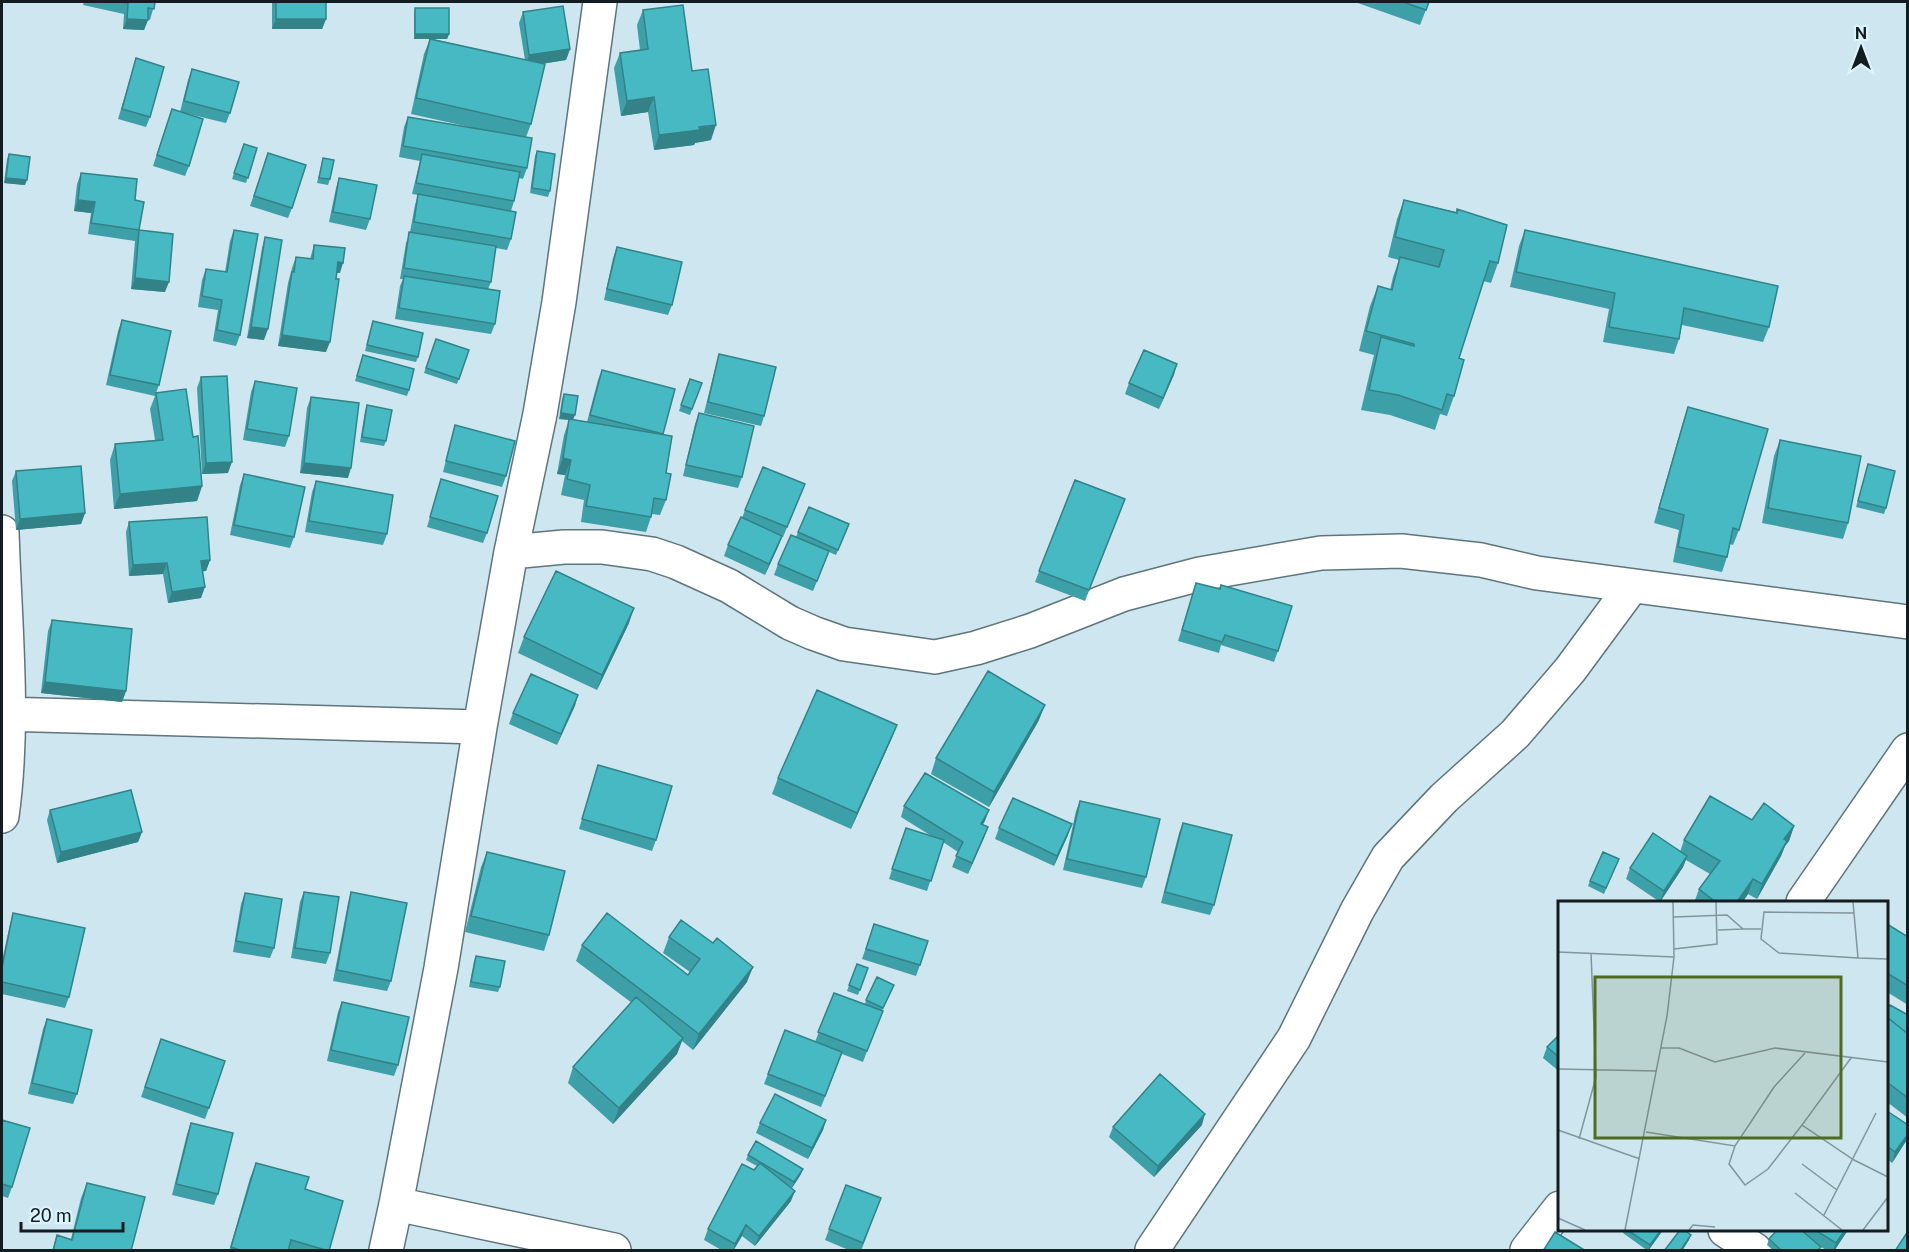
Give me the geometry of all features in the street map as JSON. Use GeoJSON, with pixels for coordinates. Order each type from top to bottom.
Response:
{"type":"FeatureCollection","features":[{"type":"Feature","properties":{"kind":"street"},"geometry":{"type":"LineString","coordinates":[[386,1251],[441,968],[511,552],[540,414],[559,302],[600,2]]}},
{"type":"Feature","properties":{"kind":"street"},"geometry":{"type":"LineString","coordinates":[[2,532],[7,776],[2,816]]}},
{"type":"Feature","properties":{"kind":"street"},"geometry":{"type":"LineString","coordinates":[[511,552],[564,547],[602,547],[652,554],[676,562],[729,586],[790,623],[813,633],[844,644],[935,657],[976,648],[1030,631],[1134,591],[1200,574],[1321,553],[1401,551],[1481,560],[1537,573],[1908,621]]}},
{"type":"Feature","properties":{"kind":"street"},"geometry":{"type":"LineString","coordinates":[[1152,1251],[1294,1038],[1357,911],[1388,857],[1444,798],[1515,734],[1570,670],[1632,586]]}},
{"type":"Feature","properties":{"kind":"street"},"geometry":{"type":"LineString","coordinates":[[5,714],[480,727]]}},
{"type":"Feature","properties":{"kind":"street"},"geometry":{"type":"LineString","coordinates":[[1804,901],[1908,750]]}},
{"type":"Feature","properties":{"kind":"street"},"geometry":{"type":"LineString","coordinates":[[396,1204],[614,1251]]}},
{"type":"Feature","properties":{"kind":"street"},"geometry":{"type":"LineString","coordinates":[[1527,1251],[1558,1211]]}},
{"type":"Feature","properties":{"kind":"street"},"geometry":{"type":"LineString","coordinates":[[1726,1231],[1755,1251]]}},
{"type":"Feature","properties":{"kind":"building"},"geometry":{"type":"Polygon","coordinates":[[[120,2],[155,2],[154,9],[148,8],[148,20],[127,19],[128,3],[120,2]]]}},
{"type":"Feature","properties":{"kind":"building"},"geometry":{"type":"Polygon","coordinates":[[[276,2],[326,2],[326,19],[276,19],[276,2]]]}},
{"type":"Feature","properties":{"kind":"building"},"geometry":{"type":"Polygon","coordinates":[[[1403,2],[1429,2],[1426,10],[1403,2]]]}},
{"type":"Feature","properties":{"kind":"building"},"geometry":{"type":"Polygon","coordinates":[[[683,5],[692,71],[708,69],[716,125],[699,127],[700,130],[659,135],[654,97],[627,101],[620,53],[648,49],[643,10],[683,5]]]}},
{"type":"Feature","properties":{"kind":"building"},"geometry":{"type":"Polygon","coordinates":[[[563,6],[570,49],[529,55],[523,12],[563,6]]]}},
{"type":"Feature","properties":{"kind":"building"},"geometry":{"type":"Polygon","coordinates":[[[415,8],[449,8],[449,34],[415,34],[415,8]]]}},
{"type":"Feature","properties":{"kind":"building"},"geometry":{"type":"Polygon","coordinates":[[[430,39],[545,64],[531,124],[416,98],[430,39]]]}},
{"type":"Feature","properties":{"kind":"building"},"geometry":{"type":"Polygon","coordinates":[[[136,58],[164,67],[150,117],[122,109],[136,58]]]}},
{"type":"Feature","properties":{"kind":"building"},"geometry":{"type":"Polygon","coordinates":[[[192,69],[239,82],[230,113],[184,101],[192,69]]]}},
{"type":"Feature","properties":{"kind":"building"},"geometry":{"type":"Polygon","coordinates":[[[172,109],[203,119],[189,166],[157,155],[172,109]]]}},
{"type":"Feature","properties":{"kind":"building"},"geometry":{"type":"Polygon","coordinates":[[[408,117],[532,138],[527,168],[403,146],[408,117]]]}},
{"type":"Feature","properties":{"kind":"building"},"geometry":{"type":"Polygon","coordinates":[[[244,144],[257,148],[248,178],[234,173],[244,144]]]}},
{"type":"Feature","properties":{"kind":"building"},"geometry":{"type":"Polygon","coordinates":[[[537,151],[555,154],[550,191],[532,188],[537,151]]]}},
{"type":"Feature","properties":{"kind":"building"},"geometry":{"type":"Polygon","coordinates":[[[268,153],[306,165],[292,208],[254,196],[268,153]]]}},
{"type":"Feature","properties":{"kind":"building"},"geometry":{"type":"Polygon","coordinates":[[[9,154],[30,157],[27,180],[6,178],[9,154]]]}},
{"type":"Feature","properties":{"kind":"building"},"geometry":{"type":"Polygon","coordinates":[[[422,154],[520,172],[514,201],[416,183],[422,154]]]}},
{"type":"Feature","properties":{"kind":"building"},"geometry":{"type":"Polygon","coordinates":[[[323,158],[334,160],[330,179],[319,178],[323,158]]]}},
{"type":"Feature","properties":{"kind":"building"},"geometry":{"type":"Polygon","coordinates":[[[81,173],[137,179],[135,200],[144,202],[139,230],[91,223],[95,202],[78,200],[81,173]]]}},
{"type":"Feature","properties":{"kind":"building"},"geometry":{"type":"Polygon","coordinates":[[[339,178],[377,185],[370,219],[333,212],[339,178]]]}},
{"type":"Feature","properties":{"kind":"building"},"geometry":{"type":"Polygon","coordinates":[[[418,194],[516,212],[511,239],[414,222],[418,194]]]}},
{"type":"Feature","properties":{"kind":"building"},"geometry":{"type":"Polygon","coordinates":[[[1404,200],[1457,213],[1457,209],[1507,225],[1498,263],[1490,261],[1459,358],[1464,360],[1454,396],[1447,394],[1442,410],[1398,395],[1369,390],[1381,337],[1414,346],[1414,344],[1366,331],[1378,286],[1392,290],[1400,257],[1439,267],[1444,250],[1395,237],[1404,200]]]}},
{"type":"Feature","properties":{"kind":"building"},"geometry":{"type":"Polygon","coordinates":[[[139,230],[173,234],[169,282],[135,278],[139,230]]]}},
{"type":"Feature","properties":{"kind":"building"},"geometry":{"type":"Polygon","coordinates":[[[234,230],[258,234],[240,335],[217,330],[222,300],[202,296],[206,269],[227,272],[234,230]]]}},
{"type":"Feature","properties":{"kind":"building"},"geometry":{"type":"Polygon","coordinates":[[[1525,230],[1778,286],[1769,327],[1684,308],[1679,339],[1609,327],[1615,293],[1516,272],[1525,230]]]}},
{"type":"Feature","properties":{"kind":"building"},"geometry":{"type":"Polygon","coordinates":[[[409,232],[496,246],[491,282],[404,268],[409,232]]]}},
{"type":"Feature","properties":{"kind":"building"},"geometry":{"type":"Polygon","coordinates":[[[265,237],[282,240],[268,329],[251,327],[265,237]]]}},
{"type":"Feature","properties":{"kind":"building"},"geometry":{"type":"Polygon","coordinates":[[[314,245],[345,248],[343,263],[338,262],[336,279],[339,279],[330,342],[282,335],[296,257],[313,259],[314,245]]]}},
{"type":"Feature","properties":{"kind":"building"},"geometry":{"type":"Polygon","coordinates":[[[617,247],[682,262],[672,305],[607,289],[617,247]]]}},
{"type":"Feature","properties":{"kind":"building"},"geometry":{"type":"Polygon","coordinates":[[[404,276],[500,291],[495,324],[399,308],[404,276]]]}},
{"type":"Feature","properties":{"kind":"building"},"geometry":{"type":"Polygon","coordinates":[[[122,320],[171,331],[159,385],[110,375],[122,320]]]}},
{"type":"Feature","properties":{"kind":"building"},"geometry":{"type":"Polygon","coordinates":[[[373,321],[423,333],[418,357],[367,345],[373,321]]]}},
{"type":"Feature","properties":{"kind":"building"},"geometry":{"type":"Polygon","coordinates":[[[436,339],[469,350],[459,379],[426,368],[436,339]]]}},
{"type":"Feature","properties":{"kind":"building"},"geometry":{"type":"Polygon","coordinates":[[[1144,350],[1177,364],[1163,398],[1129,383],[1144,350]]]}},
{"type":"Feature","properties":{"kind":"building"},"geometry":{"type":"Polygon","coordinates":[[[719,354],[776,367],[764,416],[708,402],[719,354]]]}},
{"type":"Feature","properties":{"kind":"building"},"geometry":{"type":"Polygon","coordinates":[[[363,355],[414,369],[409,390],[357,376],[363,355]]]}},
{"type":"Feature","properties":{"kind":"building"},"geometry":{"type":"Polygon","coordinates":[[[602,370],[675,389],[663,434],[590,415],[602,370]]]}},
{"type":"Feature","properties":{"kind":"building"},"geometry":{"type":"Polygon","coordinates":[[[227,376],[232,462],[206,463],[201,377],[227,376]]]}},
{"type":"Feature","properties":{"kind":"building"},"geometry":{"type":"Polygon","coordinates":[[[690,379],[702,383],[692,409],[681,405],[690,379]]]}},
{"type":"Feature","properties":{"kind":"building"},"geometry":{"type":"Polygon","coordinates":[[[255,381],[297,388],[289,436],[247,429],[255,381]]]}},
{"type":"Feature","properties":{"kind":"building"},"geometry":{"type":"Polygon","coordinates":[[[186,389],[193,437],[198,436],[202,486],[120,494],[115,444],[163,440],[156,393],[186,389]]]}},
{"type":"Feature","properties":{"kind":"building"},"geometry":{"type":"Polygon","coordinates":[[[564,394],[578,396],[575,415],[561,413],[564,394]]]}},
{"type":"Feature","properties":{"kind":"building"},"geometry":{"type":"Polygon","coordinates":[[[311,397],[359,403],[351,468],[304,463],[311,397]]]}},
{"type":"Feature","properties":{"kind":"building"},"geometry":{"type":"Polygon","coordinates":[[[367,405],[392,410],[386,441],[362,437],[367,405]]]}},
{"type":"Feature","properties":{"kind":"building"},"geometry":{"type":"Polygon","coordinates":[[[1688,407],[1768,429],[1739,530],[1733,528],[1727,557],[1678,547],[1684,515],[1659,508],[1688,407]]]}},
{"type":"Feature","properties":{"kind":"building"},"geometry":{"type":"Polygon","coordinates":[[[699,413],[754,426],[742,477],[686,465],[699,413]]]}},
{"type":"Feature","properties":{"kind":"building"},"geometry":{"type":"Polygon","coordinates":[[[569,419],[672,436],[666,473],[671,474],[666,500],[654,498],[651,517],[586,506],[590,485],[567,479],[571,460],[563,458],[569,419]]]}},
{"type":"Feature","properties":{"kind":"building"},"geometry":{"type":"Polygon","coordinates":[[[455,425],[515,441],[506,476],[446,461],[455,425]]]}},
{"type":"Feature","properties":{"kind":"building"},"geometry":{"type":"Polygon","coordinates":[[[1780,440],[1861,456],[1848,523],[1768,508],[1780,440]]]}},
{"type":"Feature","properties":{"kind":"building"},"geometry":{"type":"Polygon","coordinates":[[[1868,464],[1895,471],[1886,508],[1858,501],[1868,464]]]}},
{"type":"Feature","properties":{"kind":"building"},"geometry":{"type":"Polygon","coordinates":[[[81,466],[85,513],[20,519],[16,471],[81,466]]]}},
{"type":"Feature","properties":{"kind":"building"},"geometry":{"type":"Polygon","coordinates":[[[763,467],[805,484],[787,527],[745,510],[763,467]]]}},
{"type":"Feature","properties":{"kind":"building"},"geometry":{"type":"Polygon","coordinates":[[[244,474],[305,487],[294,537],[234,525],[244,474]]]}},
{"type":"Feature","properties":{"kind":"building"},"geometry":{"type":"Polygon","coordinates":[[[441,479],[498,496],[487,533],[430,517],[441,479]]]}},
{"type":"Feature","properties":{"kind":"building"},"geometry":{"type":"Polygon","coordinates":[[[1075,480],[1125,499],[1089,590],[1039,571],[1075,480]]]}},
{"type":"Feature","properties":{"kind":"building"},"geometry":{"type":"Polygon","coordinates":[[[316,481],[393,495],[387,534],[309,521],[316,481]]]}},
{"type":"Feature","properties":{"kind":"building"},"geometry":{"type":"Polygon","coordinates":[[[809,507],[849,524],[838,550],[798,532],[809,507]]]}},
{"type":"Feature","properties":{"kind":"building"},"geometry":{"type":"Polygon","coordinates":[[[207,517],[210,560],[201,561],[205,587],[172,592],[167,563],[133,565],[129,522],[207,517]]]}},
{"type":"Feature","properties":{"kind":"building"},"geometry":{"type":"Polygon","coordinates":[[[741,517],[782,536],[769,564],[728,545],[741,517]]]}},
{"type":"Feature","properties":{"kind":"building"},"geometry":{"type":"Polygon","coordinates":[[[791,535],[829,551],[817,581],[778,564],[791,535]]]}},
{"type":"Feature","properties":{"kind":"building"},"geometry":{"type":"Polygon","coordinates":[[[556,571],[634,608],[602,675],[524,637],[556,571]]]}},
{"type":"Feature","properties":{"kind":"building"},"geometry":{"type":"Polygon","coordinates":[[[1196,583],[1220,589],[1221,585],[1292,606],[1278,651],[1225,635],[1222,642],[1182,630],[1196,583]]]}},
{"type":"Feature","properties":{"kind":"building"},"geometry":{"type":"Polygon","coordinates":[[[52,620],[132,629],[126,691],[45,682],[52,620]]]}},
{"type":"Feature","properties":{"kind":"building"},"geometry":{"type":"Polygon","coordinates":[[[988,671],[1045,705],[994,792],[936,758],[988,671]]]}},
{"type":"Feature","properties":{"kind":"building"},"geometry":{"type":"Polygon","coordinates":[[[531,674],[578,695],[561,734],[513,713],[531,674]]]}},
{"type":"Feature","properties":{"kind":"building"},"geometry":{"type":"Polygon","coordinates":[[[817,690],[897,725],[857,813],[778,778],[817,690]]]}},
{"type":"Feature","properties":{"kind":"building"},"geometry":{"type":"Polygon","coordinates":[[[598,765],[672,786],[656,840],[582,819],[598,765]]]}},
{"type":"Feature","properties":{"kind":"building"},"geometry":{"type":"Polygon","coordinates":[[[925,773],[989,810],[981,824],[988,827],[972,863],[956,856],[963,842],[904,806],[925,773]]]}},
{"type":"Feature","properties":{"kind":"building"},"geometry":{"type":"Polygon","coordinates":[[[131,790],[142,832],[61,852],[50,810],[131,790]]]}},
{"type":"Feature","properties":{"kind":"building"},"geometry":{"type":"Polygon","coordinates":[[[1710,796],[1752,820],[1764,803],[1794,826],[1784,839],[1787,841],[1762,884],[1753,879],[1737,901],[1714,901],[1699,889],[1720,861],[1684,840],[1710,796]]]}},
{"type":"Feature","properties":{"kind":"building"},"geometry":{"type":"Polygon","coordinates":[[[1013,798],[1072,824],[1057,856],[999,828],[1013,798]]]}},
{"type":"Feature","properties":{"kind":"building"},"geometry":{"type":"Polygon","coordinates":[[[1080,801],[1160,819],[1146,877],[1067,859],[1080,801]]]}},
{"type":"Feature","properties":{"kind":"building"},"geometry":{"type":"Polygon","coordinates":[[[1183,823],[1232,835],[1214,905],[1165,892],[1183,823]]]}},
{"type":"Feature","properties":{"kind":"building"},"geometry":{"type":"Polygon","coordinates":[[[906,828],[944,840],[931,881],[892,869],[906,828]]]}},
{"type":"Feature","properties":{"kind":"building"},"geometry":{"type":"Polygon","coordinates":[[[1653,833],[1687,856],[1664,891],[1630,868],[1653,833]]]}},
{"type":"Feature","properties":{"kind":"building"},"geometry":{"type":"Polygon","coordinates":[[[487,852],[565,871],[549,935],[471,916],[487,852]]]}},
{"type":"Feature","properties":{"kind":"building"},"geometry":{"type":"Polygon","coordinates":[[[1603,852],[1619,859],[1606,888],[1590,881],[1603,852]]]}},
{"type":"Feature","properties":{"kind":"building"},"geometry":{"type":"Polygon","coordinates":[[[304,892],[339,897],[330,953],[295,948],[304,892]]]}},
{"type":"Feature","properties":{"kind":"building"},"geometry":{"type":"Polygon","coordinates":[[[351,892],[407,903],[391,981],[337,970],[351,892]]]}},
{"type":"Feature","properties":{"kind":"building"},"geometry":{"type":"Polygon","coordinates":[[[245,893],[282,899],[274,948],[236,941],[245,893]]]}},
{"type":"Feature","properties":{"kind":"building"},"geometry":{"type":"Polygon","coordinates":[[[13,913],[85,928],[69,997],[2,982],[2,968],[13,913]]]}},
{"type":"Feature","properties":{"kind":"building"},"geometry":{"type":"Polygon","coordinates":[[[607,913],[688,975],[700,959],[669,937],[681,920],[713,943],[717,938],[753,967],[699,1034],[582,945],[607,913]]]}},
{"type":"Feature","properties":{"kind":"building"},"geometry":{"type":"Polygon","coordinates":[[[874,924],[928,941],[920,965],[866,949],[874,924]]]}},
{"type":"Feature","properties":{"kind":"building"},"geometry":{"type":"Polygon","coordinates":[[[1888,925],[1908,937],[1908,986],[1888,974],[1888,925]]]}},
{"type":"Feature","properties":{"kind":"building"},"geometry":{"type":"Polygon","coordinates":[[[476,956],[505,961],[500,987],[471,982],[476,956]]]}},
{"type":"Feature","properties":{"kind":"building"},"geometry":{"type":"Polygon","coordinates":[[[857,964],[868,968],[860,990],[849,985],[857,964]]]}},
{"type":"Feature","properties":{"kind":"building"},"geometry":{"type":"Polygon","coordinates":[[[877,977],[894,985],[883,1008],[866,1000],[877,977]]]}},
{"type":"Feature","properties":{"kind":"building"},"geometry":{"type":"Polygon","coordinates":[[[834,993],[883,1011],[867,1051],[818,1032],[834,993]]]}},
{"type":"Feature","properties":{"kind":"building"},"geometry":{"type":"Polygon","coordinates":[[[636,997],[683,1038],[619,1108],[573,1067],[636,997]]]}},
{"type":"Feature","properties":{"kind":"building"},"geometry":{"type":"Polygon","coordinates":[[[342,1002],[409,1017],[398,1065],[331,1050],[342,1002]]]}},
{"type":"Feature","properties":{"kind":"building"},"geometry":{"type":"Polygon","coordinates":[[[1890,1005],[1908,1015],[1908,1034],[1888,1018],[1890,1005]]]}},
{"type":"Feature","properties":{"kind":"building"},"geometry":{"type":"Polygon","coordinates":[[[1888,1018],[1908,1034],[1908,1098],[1888,1083],[1888,1018]]]}},
{"type":"Feature","properties":{"kind":"building"},"geometry":{"type":"Polygon","coordinates":[[[47,1019],[92,1030],[77,1094],[32,1083],[47,1019]]]}},
{"type":"Feature","properties":{"kind":"building"},"geometry":{"type":"Polygon","coordinates":[[[785,1030],[842,1052],[825,1096],[768,1074],[785,1030]]]}},
{"type":"Feature","properties":{"kind":"building"},"geometry":{"type":"Polygon","coordinates":[[[1558,1036],[1558,1056],[1547,1047],[1558,1036]]]}},
{"type":"Feature","properties":{"kind":"building"},"geometry":{"type":"Polygon","coordinates":[[[161,1039],[225,1061],[209,1108],[145,1087],[161,1039]]]}},
{"type":"Feature","properties":{"kind":"building"},"geometry":{"type":"Polygon","coordinates":[[[1160,1074],[1205,1114],[1158,1166],[1113,1127],[1160,1074]]]}},
{"type":"Feature","properties":{"kind":"building"},"geometry":{"type":"Polygon","coordinates":[[[775,1094],[826,1120],[812,1148],[760,1123],[775,1094]]]}},
{"type":"Feature","properties":{"kind":"building"},"geometry":{"type":"Polygon","coordinates":[[[1888,1112],[1908,1125],[1908,1134],[1895,1152],[1888,1147],[1888,1112]]]}},
{"type":"Feature","properties":{"kind":"building"},"geometry":{"type":"Polygon","coordinates":[[[2,1120],[30,1128],[12,1187],[2,1184],[2,1120]]]}},
{"type":"Feature","properties":{"kind":"building"},"geometry":{"type":"Polygon","coordinates":[[[191,1123],[233,1133],[218,1194],[176,1184],[191,1123]]]}},
{"type":"Feature","properties":{"kind":"building"},"geometry":{"type":"Polygon","coordinates":[[[756,1141],[803,1169],[794,1182],[748,1155],[756,1141]]]}},
{"type":"Feature","properties":{"kind":"building"},"geometry":{"type":"Polygon","coordinates":[[[256,1163],[309,1177],[305,1189],[343,1201],[329,1251],[291,1240],[288,1251],[243,1251],[231,1247],[256,1163]]]}},
{"type":"Feature","properties":{"kind":"building"},"geometry":{"type":"Polygon","coordinates":[[[760,1163],[795,1191],[759,1236],[746,1225],[735,1244],[708,1229],[742,1164],[754,1170],[760,1163]]]}},
{"type":"Feature","properties":{"kind":"building"},"geometry":{"type":"Polygon","coordinates":[[[87,1183],[145,1197],[131,1251],[53,1251],[57,1235],[72,1240],[87,1183]]]}},
{"type":"Feature","properties":{"kind":"building"},"geometry":{"type":"Polygon","coordinates":[[[846,1185],[881,1198],[863,1243],[829,1229],[846,1185]]]}},
{"type":"Feature","properties":{"kind":"building"},"geometry":{"type":"Polygon","coordinates":[[[1629,1231],[1660,1231],[1650,1245],[1629,1231]]]}},
{"type":"Feature","properties":{"kind":"building"},"geometry":{"type":"Polygon","coordinates":[[[1679,1231],[1685,1231],[1691,1235],[1680,1251],[1664,1251],[1679,1231]]]}},
{"type":"Feature","properties":{"kind":"building"},"geometry":{"type":"Polygon","coordinates":[[[1776,1231],[1802,1231],[1821,1247],[1817,1251],[1782,1251],[1769,1239],[1776,1231]]]}},
{"type":"Feature","properties":{"kind":"building"},"geometry":{"type":"Polygon","coordinates":[[[1817,1231],[1844,1231],[1836,1243],[1817,1231]]]}},
{"type":"Feature","properties":{"kind":"building"},"geometry":{"type":"Polygon","coordinates":[[[1908,1231],[1908,1251],[1895,1251],[1908,1231]]]}},
{"type":"Feature","properties":{"kind":"building"},"geometry":{"type":"Polygon","coordinates":[[[1555,1232],[1586,1251],[1543,1251],[1555,1232]]]}}]}
